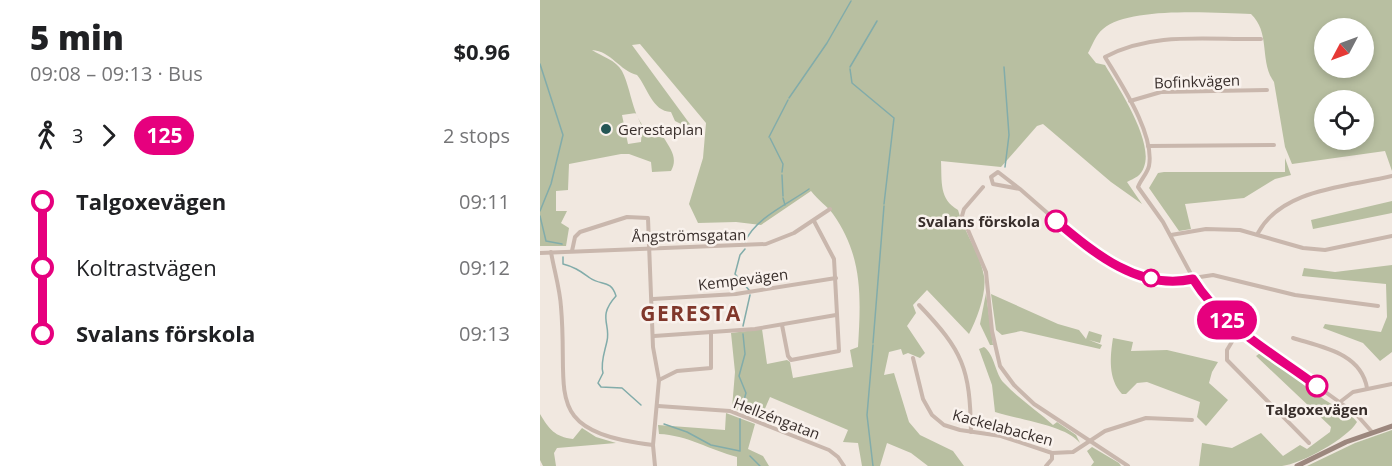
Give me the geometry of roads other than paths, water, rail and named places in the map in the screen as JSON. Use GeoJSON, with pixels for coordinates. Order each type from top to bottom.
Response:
{"type":"FeatureCollection","features":[{"type":"Feature","properties":{"kind":"main road"},"geometry":{"type":"LineString","coordinates":[[1297,466],[1372,432],[1392,426]]}},
{"type":"Feature","properties":{"kind":"street"},"geometry":{"type":"LineString","coordinates":[[1261,39],[1152,40],[1129,46],[1105,57],[1130,102],[1148,146],[1149,165],[1138,187],[1171,235],[1193,279],[1213,307],[1239,330],[1356,414],[1372,432]]}},
{"type":"Feature","properties":{"kind":"street","name":"Bofinkvägen"},"geometry":{"type":"LineString","coordinates":[[1130,102],[1161,92],[1267,90]]}},
{"type":"Feature","properties":{"kind":"street"},"geometry":{"type":"LineString","coordinates":[[1148,146],[1274,145]]}},
{"type":"Feature","properties":{"kind":"street"},"geometry":{"type":"LineString","coordinates":[[1020,189],[993,184],[991,177],[998,172],[1020,189],[1084,245],[1121,268],[1163,280],[1193,279],[1213,275],[1295,296],[1378,306]]}},
{"type":"Feature","properties":{"kind":"street"},"geometry":{"type":"LineString","coordinates":[[1258,233],[1268,218],[1290,202],[1392,176]]}},
{"type":"Feature","properties":{"kind":"street"},"geometry":{"type":"LineString","coordinates":[[983,187],[964,209],[962,216],[986,272],[992,331],[1000,366],[1014,385],[1034,404],[1128,466]]}},
{"type":"Feature","properties":{"kind":"street","name":"Ångströmsgatan"},"geometry":{"type":"LineString","coordinates":[[540,253],[766,244],[788,236],[830,209]]}},
{"type":"Feature","properties":{"kind":"street"},"geometry":{"type":"LineString","coordinates":[[572,251],[580,231],[627,217],[645,216],[648,220],[654,336],[659,380],[653,445],[655,466]]}},
{"type":"Feature","properties":{"kind":"street"},"geometry":{"type":"LineString","coordinates":[[782,325],[788,356],[791,360],[839,351],[836,278],[832,250],[814,220]]}},
{"type":"Feature","properties":{"kind":"street"},"geometry":{"type":"LineString","coordinates":[[1171,235],[1222,228],[1258,233],[1314,250],[1392,237]]}},
{"type":"Feature","properties":{"kind":"street"},"geometry":{"type":"LineString","coordinates":[[551,252],[561,308],[562,380],[569,409],[580,423],[595,433],[653,445]]}},
{"type":"Feature","properties":{"kind":"street","name":"Kempevägen"},"geometry":{"type":"LineString","coordinates":[[653,299],[736,294],[836,278]]}},
{"type":"Feature","properties":{"kind":"street"},"geometry":{"type":"LineString","coordinates":[[919,305],[952,343],[964,364],[969,385],[971,432]]}},
{"type":"Feature","properties":{"kind":"street"},"geometry":{"type":"LineString","coordinates":[[654,336],[711,333],[782,325],[836,315]]}},
{"type":"Feature","properties":{"kind":"street"},"geometry":{"type":"LineString","coordinates":[[1239,330],[1227,350],[1227,360],[1309,443]]}},
{"type":"Feature","properties":{"kind":"street"},"geometry":{"type":"LineString","coordinates":[[659,380],[678,371],[711,368],[711,333]]}},
{"type":"Feature","properties":{"kind":"street"},"geometry":{"type":"LineString","coordinates":[[1293,338],[1351,360],[1364,374],[1367,388]]}},
{"type":"Feature","properties":{"kind":"street","name":"Kackelabacken"},"geometry":{"type":"LineString","coordinates":[[913,358],[923,399],[932,415],[952,428],[1001,436],[1052,453],[1073,452],[1105,431],[1151,417],[1192,420]]}},
{"type":"Feature","properties":{"kind":"street"},"geometry":{"type":"LineString","coordinates":[[1340,402],[1350,393],[1392,384]]}},
{"type":"Feature","properties":{"kind":"street","name":"Hellzéngatan"},"geometry":{"type":"LineString","coordinates":[[658,406],[733,412],[829,450],[844,466]]}},
{"type":"Feature","properties":{"kind":"street"},"geometry":{"type":"LineString","coordinates":[[1046,466],[1052,459],[1052,453]]}},
{"type":"Feature","properties":{"kind":"waterway"},"geometry":{"type":"LineString","coordinates":[[789,98],[827,43],[851,1]]}},
{"type":"Feature","properties":{"kind":"waterway"},"geometry":{"type":"LineString","coordinates":[[850,67],[877,21]]}},
{"type":"Feature","properties":{"kind":"waterway"},"geometry":{"type":"LineString","coordinates":[[540,64],[563,135],[551,184],[540,211]]}},
{"type":"Feature","properties":{"kind":"waterway"},"geometry":{"type":"LineString","coordinates":[[1004,67],[1009,135],[1005,167]]}},
{"type":"Feature","properties":{"kind":"waterway"},"geometry":{"type":"LineString","coordinates":[[850,69],[852,83],[894,118],[884,204]]}},
{"type":"Feature","properties":{"kind":"waterway"},"geometry":{"type":"LineString","coordinates":[[769,137],[788,100]]}},
{"type":"Feature","properties":{"kind":"waterway"},"geometry":{"type":"LineString","coordinates":[[770,138],[783,164],[782,172]]}},
{"type":"Feature","properties":{"kind":"waterway"},"geometry":{"type":"LineString","coordinates":[[782,175],[783,196]]}},
{"type":"Feature","properties":{"kind":"waterway"},"geometry":{"type":"LineString","coordinates":[[745,242],[750,233],[764,219],[809,189]]}},
{"type":"Feature","properties":{"kind":"waterway"},"geometry":{"type":"LineString","coordinates":[[783,198],[785,205]]}},
{"type":"Feature","properties":{"kind":"waterway"},"geometry":{"type":"LineString","coordinates":[[873,343],[884,206]]}},
{"type":"Feature","properties":{"kind":"waterway"},"geometry":{"type":"LineString","coordinates":[[540,216],[546,241],[562,244]]}},
{"type":"Feature","properties":{"kind":"waterway"},"geometry":{"type":"LineString","coordinates":[[745,249],[740,255],[735,274],[749,290]]}},
{"type":"Feature","properties":{"kind":"waterway"},"geometry":{"type":"LineString","coordinates":[[563,257],[563,264],[608,285],[614,291],[616,296],[610,303],[606,315],[608,335],[602,361],[603,373],[598,383],[601,387],[622,388],[641,405]]}},
{"type":"Feature","properties":{"kind":"waterway"},"geometry":{"type":"LineString","coordinates":[[743,326],[750,295]]}},
{"type":"Feature","properties":{"kind":"waterway"},"geometry":{"type":"LineString","coordinates":[[741,410],[746,393],[739,376],[745,354],[743,334]]}},
{"type":"Feature","properties":{"kind":"waterway"},"geometry":{"type":"LineString","coordinates":[[873,345],[867,415],[873,466]]}},
{"type":"Feature","properties":{"kind":"waterway"},"geometry":{"type":"LineString","coordinates":[[664,424],[687,432],[711,445],[740,451],[740,419]]}},
{"type":"Feature","properties":{"kind":"waterway"},"geometry":{"type":"LineString","coordinates":[[750,456],[760,466]]}},
{"type":"Feature","properties":{"kind":"place","name":"Gerestaplan"},"geometry":{"type":"Point","coordinates":[606,129]}},
{"type":"Feature","properties":{"kind":"place","name":"Svalans förskola"},"geometry":{"type":"Point","coordinates":[1056,221]}},
{"type":"Feature","properties":{"kind":"place","name":"Talgoxevägen"},"geometry":{"type":"Point","coordinates":[1317,386]}},
{"type":"Feature","properties":{"kind":"district","name":"GERESTA"},"geometry":{"type":"Point","coordinates":[691,313]}}]}
